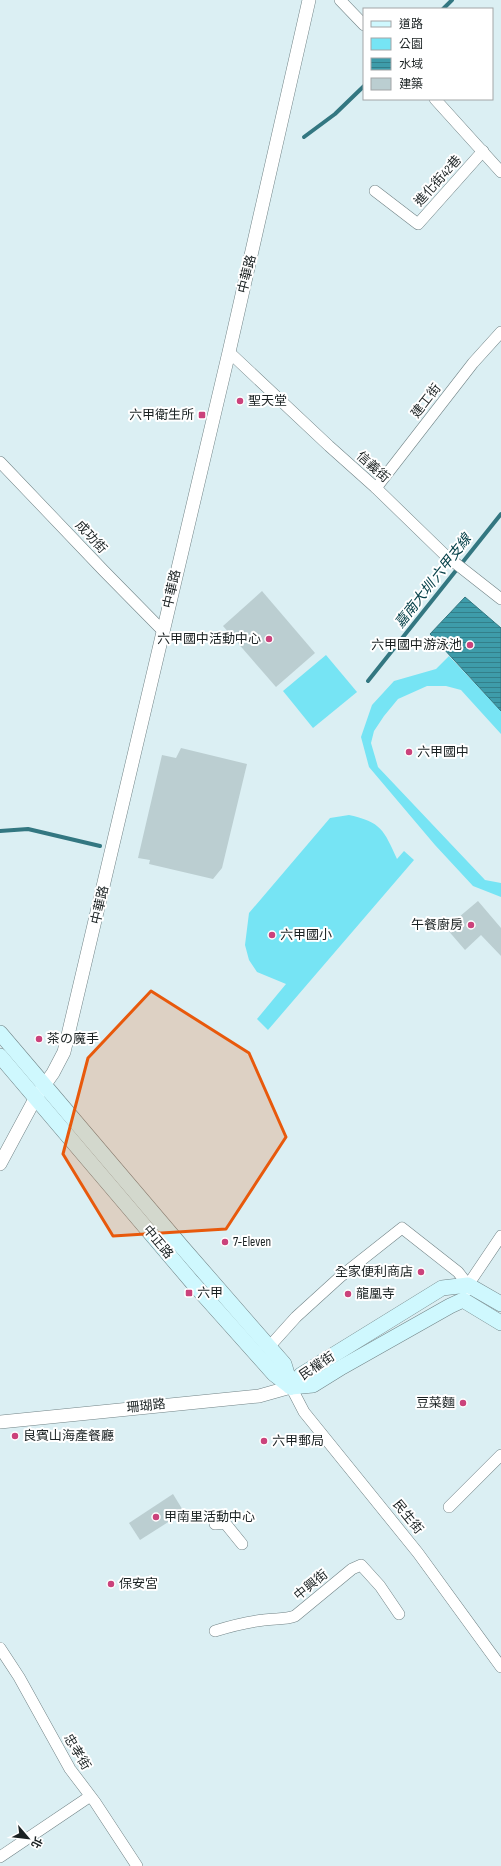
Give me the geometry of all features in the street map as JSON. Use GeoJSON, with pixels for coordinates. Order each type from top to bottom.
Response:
{"type":"FeatureCollection","features":[{"type":"Feature","properties":{"kind":"main road","name":"中正路"},"geometry":{"type":"LineString","coordinates":[[0,1033],[40,1091],[192,1282],[274,1374],[291,1386]]}},
{"type":"Feature","properties":{"kind":"main road","name":"中正路"},"geometry":{"type":"LineString","coordinates":[[0,1056],[40,1091],[284,1364],[291,1386]]}},
{"type":"Feature","properties":{"kind":"main road","name":"民權街"},"geometry":{"type":"LineString","coordinates":[[291,1386],[301,1375],[442,1288],[468,1285]]}},
{"type":"Feature","properties":{"kind":"main road"},"geometry":{"type":"LineString","coordinates":[[468,1285],[501,1304]]}},
{"type":"Feature","properties":{"kind":"main road","name":"民權街"},"geometry":{"type":"LineString","coordinates":[[291,1386],[312,1385],[463,1300]]}},
{"type":"Feature","properties":{"kind":"main road"},"geometry":{"type":"LineString","coordinates":[[463,1300],[501,1323]]}},
{"type":"Feature","properties":{"kind":"street","name":"中華路"},"geometry":{"type":"LineString","coordinates":[[0,1164],[40,1091],[53,1073],[64,1052],[229,352],[309,0]]}},
{"type":"Feature","properties":{"kind":"street"},"geometry":{"type":"LineString","coordinates":[[340,0],[363,24]]}},
{"type":"Feature","properties":{"kind":"street"},"geometry":{"type":"LineString","coordinates":[[436,100],[501,172]]}},
{"type":"Feature","properties":{"kind":"street","name":"進化街42巷"},"geometry":{"type":"LineString","coordinates":[[374,191],[418,224],[483,151]]}},
{"type":"Feature","properties":{"kind":"street","name":"建工街"},"geometry":{"type":"LineString","coordinates":[[376,488],[473,363],[501,332]]}},
{"type":"Feature","properties":{"kind":"street","name":"信義街"},"geometry":{"type":"LineString","coordinates":[[229,352],[328,446],[376,488],[444,555],[501,600]]}},
{"type":"Feature","properties":{"kind":"street","name":"成功街"},"geometry":{"type":"LineString","coordinates":[[0,462],[104,572],[163,631]]}},
{"type":"Feature","properties":{"kind":"street"},"geometry":{"type":"LineString","coordinates":[[269,1347],[296,1317],[340,1277],[402,1228],[458,1272],[468,1285]]}},
{"type":"Feature","properties":{"kind":"street"},"geometry":{"type":"LineString","coordinates":[[463,1300],[468,1285],[501,1236]]}},
{"type":"Feature","properties":{"kind":"street","name":"珊瑚路"},"geometry":{"type":"LineString","coordinates":[[0,1422],[259,1396],[291,1386]]}},
{"type":"Feature","properties":{"kind":"street","name":"民生街"},"geometry":{"type":"LineString","coordinates":[[291,1386],[304,1412],[418,1553],[501,1667]]}},
{"type":"Feature","properties":{"kind":"street"},"geometry":{"type":"LineString","coordinates":[[448,1507],[501,1455]]}},
{"type":"Feature","properties":{"kind":"street"},"geometry":{"type":"LineString","coordinates":[[215,1524],[225,1523],[242,1544]]}},
{"type":"Feature","properties":{"kind":"street","name":"中興街"},"geometry":{"type":"LineString","coordinates":[[215,1631],[234,1625],[266,1620],[286,1619],[295,1616],[352,1569],[361,1565],[380,1586],[399,1614]]}},
{"type":"Feature","properties":{"kind":"street","name":"忠孝街"},"geometry":{"type":"LineString","coordinates":[[0,1648],[19,1677],[70,1770],[89,1797],[95,1802],[137,1866]]}},
{"type":"Feature","properties":{"kind":"street"},"geometry":{"type":"LineString","coordinates":[[0,1857],[89,1797]]}},
{"type":"Feature","properties":{"kind":"highlighted area"},"geometry":{"type":"Polygon","coordinates":[[[151,991],[249,1053],[286,1137],[226,1229],[113,1236],[63,1154],[88,1058],[151,991]]]}},
{"type":"Feature","properties":{"kind":"green space"},"geometry":{"type":"Polygon","coordinates":[[[326,655],[357,692],[313,728],[283,691],[326,655]]]}},
{"type":"Feature","properties":{"kind":"green space"},"geometry":{"type":"Polygon","coordinates":[[[449,656],[501,711],[501,734],[461,690],[446,686],[427,686],[398,699],[374,731],[371,743],[378,767],[485,880],[501,883],[501,897],[473,886],[435,845],[369,767],[361,737],[372,705],[394,681],[436,669],[449,656]]]}},
{"type":"Feature","properties":{"kind":"green space"},"geometry":{"type":"Polygon","coordinates":[[[349,815],[375,824],[385,834],[397,859],[404,851],[414,860],[268,1030],[257,1019],[286,984],[257,972],[249,960],[245,945],[249,913],[330,818],[349,815]]]}},
{"type":"Feature","properties":{"kind":"water","name":"六甲國中游泳池"},"geometry":{"type":"Polygon","coordinates":[[[465,597],[501,628],[501,711],[430,634],[465,597]]]}},
{"type":"Feature","properties":{"kind":"building","name":"六甲國中活動中心"},"geometry":{"type":"Polygon","coordinates":[[[262,591],[315,653],[276,687],[223,626],[262,591]]]}},
{"type":"Feature","properties":{"kind":"building"},"geometry":{"type":"Polygon","coordinates":[[[181,748],[247,764],[222,868],[213,879],[149,864],[150,860],[138,858],[162,755],[176,758],[181,748]]]}},
{"type":"Feature","properties":{"kind":"building","name":"午餐廚房"},"geometry":{"type":"Polygon","coordinates":[[[478,901],[501,928],[501,956],[481,935],[465,950],[446,928],[478,901]]]}},
{"type":"Feature","properties":{"kind":"building","name":"甲南里活動中心"},"geometry":{"type":"Polygon","coordinates":[[[173,1494],[184,1512],[140,1540],[129,1523],[173,1494]]]}},
{"type":"Feature","properties":{"kind":"waterway"},"geometry":{"type":"LineString","coordinates":[[444,8],[452,0]]}},
{"type":"Feature","properties":{"kind":"waterway"},"geometry":{"type":"LineString","coordinates":[[304,137],[335,114],[363,87]]}},
{"type":"Feature","properties":{"kind":"waterway","name":"嘉南大圳 六甲支線"},"geometry":{"type":"LineString","coordinates":[[368,681],[501,514]]}},
{"type":"Feature","properties":{"kind":"waterway","name":"嘉南大圳 六甲支線"},"geometry":{"type":"LineString","coordinates":[[0,831],[28,829],[100,846]]}},
{"type":"Feature","properties":{"kind":"place","name":"聖天堂"},"geometry":{"type":"Point","coordinates":[240,401]}},
{"type":"Feature","properties":{"kind":"place","name":"六甲衛生所"},"geometry":{"type":"Point","coordinates":[202,415]}},
{"type":"Feature","properties":{"kind":"place","name":"六甲國中活動中心"},"geometry":{"type":"Point","coordinates":[269,639]}},
{"type":"Feature","properties":{"kind":"place","name":"六甲國中游泳池"},"geometry":{"type":"Point","coordinates":[470,645]}},
{"type":"Feature","properties":{"kind":"place","name":"六甲國中"},"geometry":{"type":"Point","coordinates":[409,752]}},
{"type":"Feature","properties":{"kind":"place","name":"午餐廚房"},"geometry":{"type":"Point","coordinates":[471,925]}},
{"type":"Feature","properties":{"kind":"place","name":"六甲國小"},"geometry":{"type":"Point","coordinates":[272,935]}},
{"type":"Feature","properties":{"kind":"place","name":"茶の魔手"},"geometry":{"type":"Point","coordinates":[39,1039]}},
{"type":"Feature","properties":{"kind":"place","name":"7-Eleven"},"geometry":{"type":"Point","coordinates":[225,1242]}},
{"type":"Feature","properties":{"kind":"place","name":"全家便利商店"},"geometry":{"type":"Point","coordinates":[421,1272]}},
{"type":"Feature","properties":{"kind":"place","name":"六甲"},"geometry":{"type":"Point","coordinates":[189,1293]}},
{"type":"Feature","properties":{"kind":"place","name":"龍凰寺"},"geometry":{"type":"Point","coordinates":[348,1294]}},
{"type":"Feature","properties":{"kind":"place","name":"豆菜麵"},"geometry":{"type":"Point","coordinates":[463,1403]}},
{"type":"Feature","properties":{"kind":"place","name":"良賓山海產餐廳"},"geometry":{"type":"Point","coordinates":[15,1436]}},
{"type":"Feature","properties":{"kind":"place","name":"六甲郵局"},"geometry":{"type":"Point","coordinates":[264,1441]}},
{"type":"Feature","properties":{"kind":"place","name":"甲南里活動中心"},"geometry":{"type":"Point","coordinates":[156,1517]}},
{"type":"Feature","properties":{"kind":"place","name":"保安宮"},"geometry":{"type":"Point","coordinates":[111,1584]}}]}
